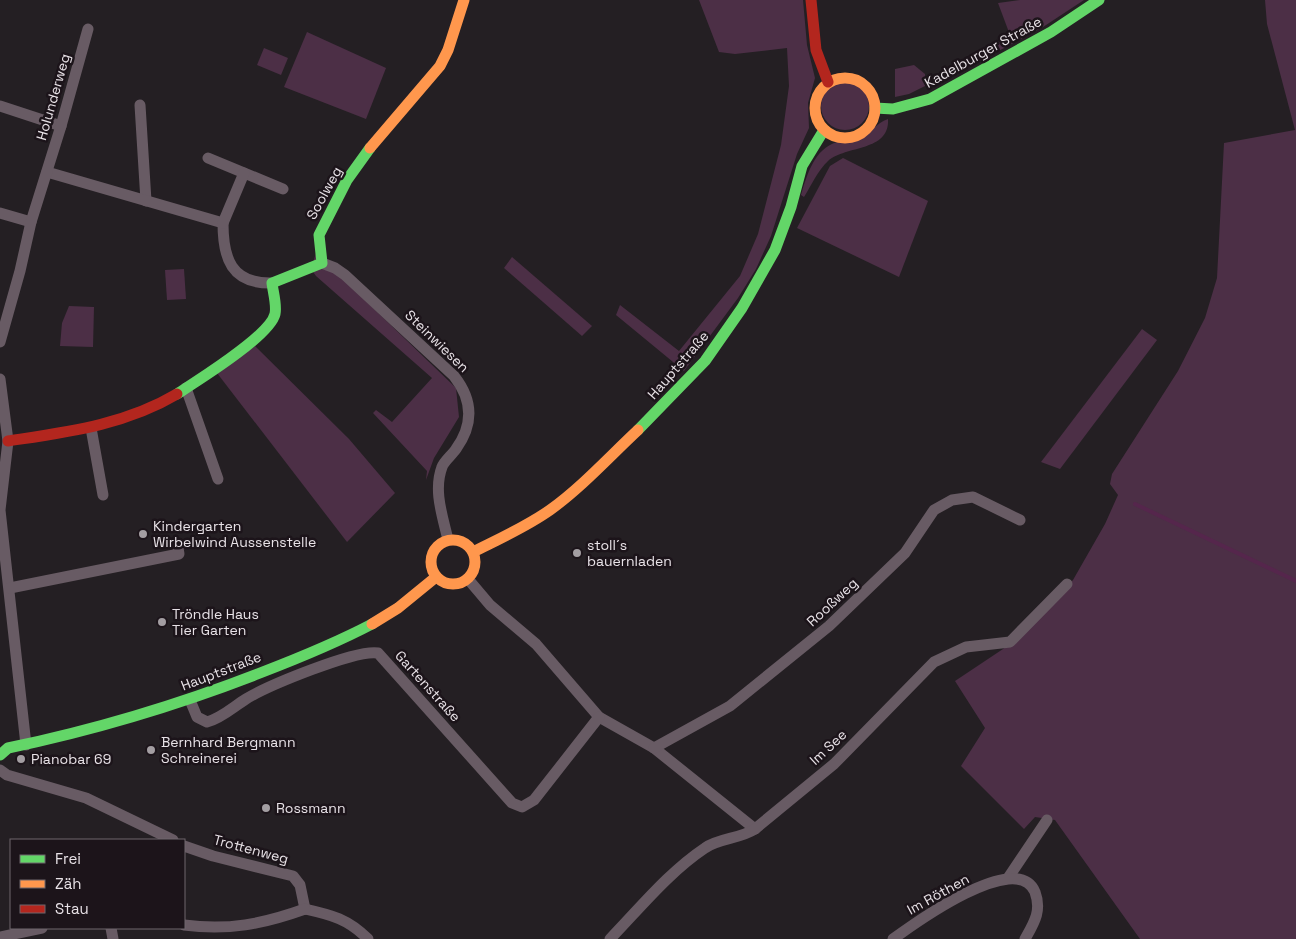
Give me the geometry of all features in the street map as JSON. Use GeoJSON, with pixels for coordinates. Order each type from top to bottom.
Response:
{"type":"FeatureCollection","features":[{"type":"Feature","properties":{"kind":"main road","name":"Soolweg"},"geometry":{"type":"LineString","coordinates":[[322,263],[319,250],[319,235],[338,196],[367,151],[440,66],[448,50],[464,0]]}},
{"type":"Feature","properties":{"kind":"main road"},"geometry":{"type":"LineString","coordinates":[[811,0],[816,50],[828,82]]}},
{"type":"Feature","properties":{"kind":"main road","name":"Kadelburger Straße"},"geometry":{"type":"LineString","coordinates":[[875,108],[893,109],[930,99],[1051,32],[1099,0]]}},
{"type":"Feature","properties":{"kind":"main road"},"geometry":{"type":"LineString","coordinates":[[844,77],[862,83],[874,98],[875,108],[873,118],[868,127],[852,138],[832,136],[824,130],[818,123],[814,106],[820,89],[828,82],[844,77]]}},
{"type":"Feature","properties":{"kind":"main road","name":"Hauptstraße"},"geometry":{"type":"LineString","coordinates":[[473,552],[536,519],[578,487],[659,410],[705,361],[742,308],[775,250],[791,207],[802,166],[824,130]]}},
{"type":"Feature","properties":{"kind":"main road"},"geometry":{"type":"LineString","coordinates":[[8,441],[91,428],[158,405],[186,388],[253,341],[271,322],[275,314],[272,283],[322,263]]}},
{"type":"Feature","properties":{"kind":"main road"},"geometry":{"type":"LineString","coordinates":[[448,540],[460,540],[473,552],[475,566],[468,579],[450,584],[436,577],[431,566],[432,553],[436,547],[448,540]]}},
{"type":"Feature","properties":{"kind":"main road","name":"Hauptstraße"},"geometry":{"type":"LineString","coordinates":[[0,755],[8,748],[26,745],[190,700],[328,647],[360,631],[413,598],[436,577]]}},
{"type":"Feature","properties":{"kind":"street","name":"Holunderweg"},"geometry":{"type":"LineString","coordinates":[[0,342],[20,271],[31,222],[61,126],[88,29]]}},
{"type":"Feature","properties":{"kind":"street"},"geometry":{"type":"LineString","coordinates":[[140,105],[146,201]]}},
{"type":"Feature","properties":{"kind":"street"},"geometry":{"type":"LineString","coordinates":[[0,106],[61,126]]}},
{"type":"Feature","properties":{"kind":"street"},"geometry":{"type":"LineString","coordinates":[[208,158],[283,189]]}},
{"type":"Feature","properties":{"kind":"street"},"geometry":{"type":"LineString","coordinates":[[47,172],[223,223]]}},
{"type":"Feature","properties":{"kind":"street"},"geometry":{"type":"LineString","coordinates":[[244,173],[223,223],[223,248],[231,265],[244,278],[261,283],[272,283]]}},
{"type":"Feature","properties":{"kind":"street"},"geometry":{"type":"LineString","coordinates":[[0,213],[31,222]]}},
{"type":"Feature","properties":{"kind":"street","name":"Steinwiesen"},"geometry":{"type":"LineString","coordinates":[[322,263],[345,275],[454,376],[463,388],[471,413],[468,426],[456,450],[442,466],[438,494],[448,540]]}},
{"type":"Feature","properties":{"kind":"street"},"geometry":{"type":"LineString","coordinates":[[0,379],[8,441],[0,510],[26,745]]}},
{"type":"Feature","properties":{"kind":"street"},"geometry":{"type":"LineString","coordinates":[[186,388],[218,479]]}},
{"type":"Feature","properties":{"kind":"street"},"geometry":{"type":"LineString","coordinates":[[91,428],[103,495]]}},
{"type":"Feature","properties":{"kind":"street","name":"Rooßweg"},"geometry":{"type":"LineString","coordinates":[[654,748],[730,706],[830,626],[905,553],[934,510],[952,500],[974,498],[1020,520]]}},
{"type":"Feature","properties":{"kind":"street"},"geometry":{"type":"LineString","coordinates":[[10,588],[179,554],[178,548]]}},
{"type":"Feature","properties":{"kind":"street"},"geometry":{"type":"LineString","coordinates":[[468,579],[490,605],[536,644],[598,717],[654,748],[755,829]]}},
{"type":"Feature","properties":{"kind":"street","name":"Im See"},"geometry":{"type":"LineString","coordinates":[[610,939],[669,878],[706,847],[746,835],[834,764],[934,662],[966,647],[1010,642],[1068,584]]}},
{"type":"Feature","properties":{"kind":"street","name":"Gartenstraße"},"geometry":{"type":"LineString","coordinates":[[190,700],[197,717],[207,722],[216,720],[247,698],[295,676],[367,653],[378,653],[512,803],[522,807],[534,800],[598,717]]}},
{"type":"Feature","properties":{"kind":"street"},"geometry":{"type":"LineString","coordinates":[[0,770],[7,775],[86,798],[171,839]]}},
{"type":"Feature","properties":{"kind":"street"},"geometry":{"type":"LineString","coordinates":[[1026,939],[1037,919],[1039,904],[1034,890],[1028,884],[1008,878],[1047,820]]}},
{"type":"Feature","properties":{"kind":"street","name":"Trottenweg"},"geometry":{"type":"LineString","coordinates":[[185,846],[213,856],[293,876],[300,885],[305,909]]}},
{"type":"Feature","properties":{"kind":"street","name":"Im Röthen"},"geometry":{"type":"LineString","coordinates":[[893,939],[920,919],[972,890],[1008,878]]}},
{"type":"Feature","properties":{"kind":"street"},"geometry":{"type":"LineString","coordinates":[[185,925],[231,928],[258,924],[305,909],[329,914],[353,924],[368,939]]}},
{"type":"Feature","properties":{"kind":"street"},"geometry":{"type":"LineString","coordinates":[[0,937],[37,929]]}},
{"type":"Feature","properties":{"kind":"shaded area"},"geometry":{"type":"Polygon","coordinates":[[[699,0],[803,0],[807,45],[815,78],[808,103],[809,128],[797,154],[771,236],[756,269],[738,298],[684,371],[616,315],[620,305],[679,351],[740,276],[758,234],[781,145],[789,86],[787,48],[735,54],[719,52],[699,0]]]}},
{"type":"Feature","properties":{"kind":"shaded area"},"geometry":{"type":"Polygon","coordinates":[[[1020,0],[1084,0],[1043,27],[952,76],[941,72],[1010,35],[998,3],[1020,0]]]}},
{"type":"Feature","properties":{"kind":"shaded area"},"geometry":{"type":"Polygon","coordinates":[[[1265,0],[1296,0],[1296,939],[1140,939],[1055,820],[1035,817],[1024,829],[961,766],[985,728],[955,681],[1012,643],[1073,580],[1105,524],[1118,495],[1110,484],[1112,474],[1178,371],[1205,318],[1217,278],[1224,143],[1295,130],[1267,24],[1265,0]]]}},
{"type":"Feature","properties":{"kind":"shaded area"},"geometry":{"type":"Polygon","coordinates":[[[307,32],[386,68],[366,119],[284,87],[307,32]]]}},
{"type":"Feature","properties":{"kind":"shaded area"},"geometry":{"type":"Polygon","coordinates":[[[264,48],[288,58],[281,75],[257,65],[264,48]]]}},
{"type":"Feature","properties":{"kind":"shaded area"},"geometry":{"type":"Polygon","coordinates":[[[914,65],[925,74],[925,86],[909,94],[895,97],[895,69],[914,65]]]}},
{"type":"Feature","properties":{"kind":"shaded area"},"geometry":{"type":"Polygon","coordinates":[[[845,82],[854,84],[862,89],[867,97],[869,106],[867,115],[862,123],[854,128],[845,130],[836,128],[828,123],[823,115],[821,106],[823,97],[828,89],[836,84],[845,82]]]}},
{"type":"Feature","properties":{"kind":"shaded area"},"geometry":{"type":"Polygon","coordinates":[[[888,119],[887,130],[882,137],[875,143],[845,152],[828,161],[818,173],[804,197],[801,195],[813,164],[823,150],[837,142],[860,139],[888,119]]]}},
{"type":"Feature","properties":{"kind":"shaded area"},"geometry":{"type":"Polygon","coordinates":[[[843,158],[928,201],[899,277],[797,228],[830,166],[843,158]]]}},
{"type":"Feature","properties":{"kind":"shaded area"},"geometry":{"type":"Polygon","coordinates":[[[316,253],[456,388],[459,417],[434,458],[426,480],[427,471],[373,413],[376,410],[392,422],[432,378],[316,276],[311,269],[316,253]]]}},
{"type":"Feature","properties":{"kind":"shaded area"},"geometry":{"type":"Polygon","coordinates":[[[512,257],[592,326],[582,336],[504,268],[512,257]]]}},
{"type":"Feature","properties":{"kind":"shaded area"},"geometry":{"type":"Polygon","coordinates":[[[184,269],[186,299],[167,300],[165,270],[184,269]]]}},
{"type":"Feature","properties":{"kind":"shaded area"},"geometry":{"type":"Polygon","coordinates":[[[69,306],[94,307],[93,347],[60,346],[62,323],[69,306]]]}},
{"type":"Feature","properties":{"kind":"shaded area"},"geometry":{"type":"Polygon","coordinates":[[[1142,329],[1157,340],[1060,469],[1041,462],[1142,329]]]}},
{"type":"Feature","properties":{"kind":"shaded area"},"geometry":{"type":"Polygon","coordinates":[[[255,346],[349,439],[395,493],[347,542],[217,373],[255,346]]]}},
{"type":"Feature","properties":{"kind":"waterway"},"geometry":{"type":"LineString","coordinates":[[1135,504],[1296,581]]}},
{"type":"Feature","properties":{"kind":"traffic: fast"},"geometry":{"type":"LineString","coordinates":[[875,108],[893,109],[930,99],[1051,32],[1099,0]]}},
{"type":"Feature","properties":{"kind":"traffic: fast"},"geometry":{"type":"LineString","coordinates":[[638,430],[705,361],[742,308],[775,250],[791,207],[802,166],[824,130]]}},
{"type":"Feature","properties":{"kind":"traffic: fast"},"geometry":{"type":"LineString","coordinates":[[177,394],[247,346],[270,323],[275,314],[272,283],[322,263],[319,235],[347,180],[370,148]]}},
{"type":"Feature","properties":{"kind":"traffic: fast"},"geometry":{"type":"LineString","coordinates":[[0,755],[8,748],[104,725],[198,696],[303,656],[372,624]]}},
{"type":"Feature","properties":{"kind":"traffic: slow"},"geometry":{"type":"LineString","coordinates":[[370,148],[440,66],[448,50],[464,0]]}},
{"type":"Feature","properties":{"kind":"traffic: slow"},"geometry":{"type":"LineString","coordinates":[[839,78],[851,78],[862,83],[870,91],[875,102],[875,108],[873,120],[862,133],[851,138],[839,138],[828,133],[820,125],[815,114],[815,102],[820,91],[828,83],[839,78]]}},
{"type":"Feature","properties":{"kind":"traffic: slow"},"geometry":{"type":"LineString","coordinates":[[473,552],[522,527],[550,510],[584,482],[638,430]]}},
{"type":"Feature","properties":{"kind":"traffic: slow"},"geometry":{"type":"LineString","coordinates":[[457,540],[469,546],[474,553],[475,562],[474,571],[469,578],[462,583],[449,584],[441,581],[434,574],[431,558],[434,550],[441,543],[457,540]]}},
{"type":"Feature","properties":{"kind":"traffic: slow"},"geometry":{"type":"LineString","coordinates":[[372,624],[398,608],[436,577]]}},
{"type":"Feature","properties":{"kind":"traffic: jam"},"geometry":{"type":"LineString","coordinates":[[811,0],[816,50],[828,82]]}},
{"type":"Feature","properties":{"kind":"traffic: jam"},"geometry":{"type":"LineString","coordinates":[[8,441],[95,426],[137,413],[177,394]]}},
{"type":"Feature","properties":{"kind":"place","name":"Kindergarten Wirbelwind Aussenstelle"},"geometry":{"type":"Point","coordinates":[143,534]}},
{"type":"Feature","properties":{"kind":"place","name":"stoll´s bauernladen"},"geometry":{"type":"Point","coordinates":[577,553]}},
{"type":"Feature","properties":{"kind":"place","name":"Tröndle Haus Tier Garten"},"geometry":{"type":"Point","coordinates":[162,622]}},
{"type":"Feature","properties":{"kind":"place","name":"Bernhard Bergmann Schreinerei"},"geometry":{"type":"Point","coordinates":[151,750]}},
{"type":"Feature","properties":{"kind":"place","name":"Pianobar 69"},"geometry":{"type":"Point","coordinates":[21,759]}},
{"type":"Feature","properties":{"kind":"place","name":"Rossmann"},"geometry":{"type":"Point","coordinates":[266,808]}}]}
